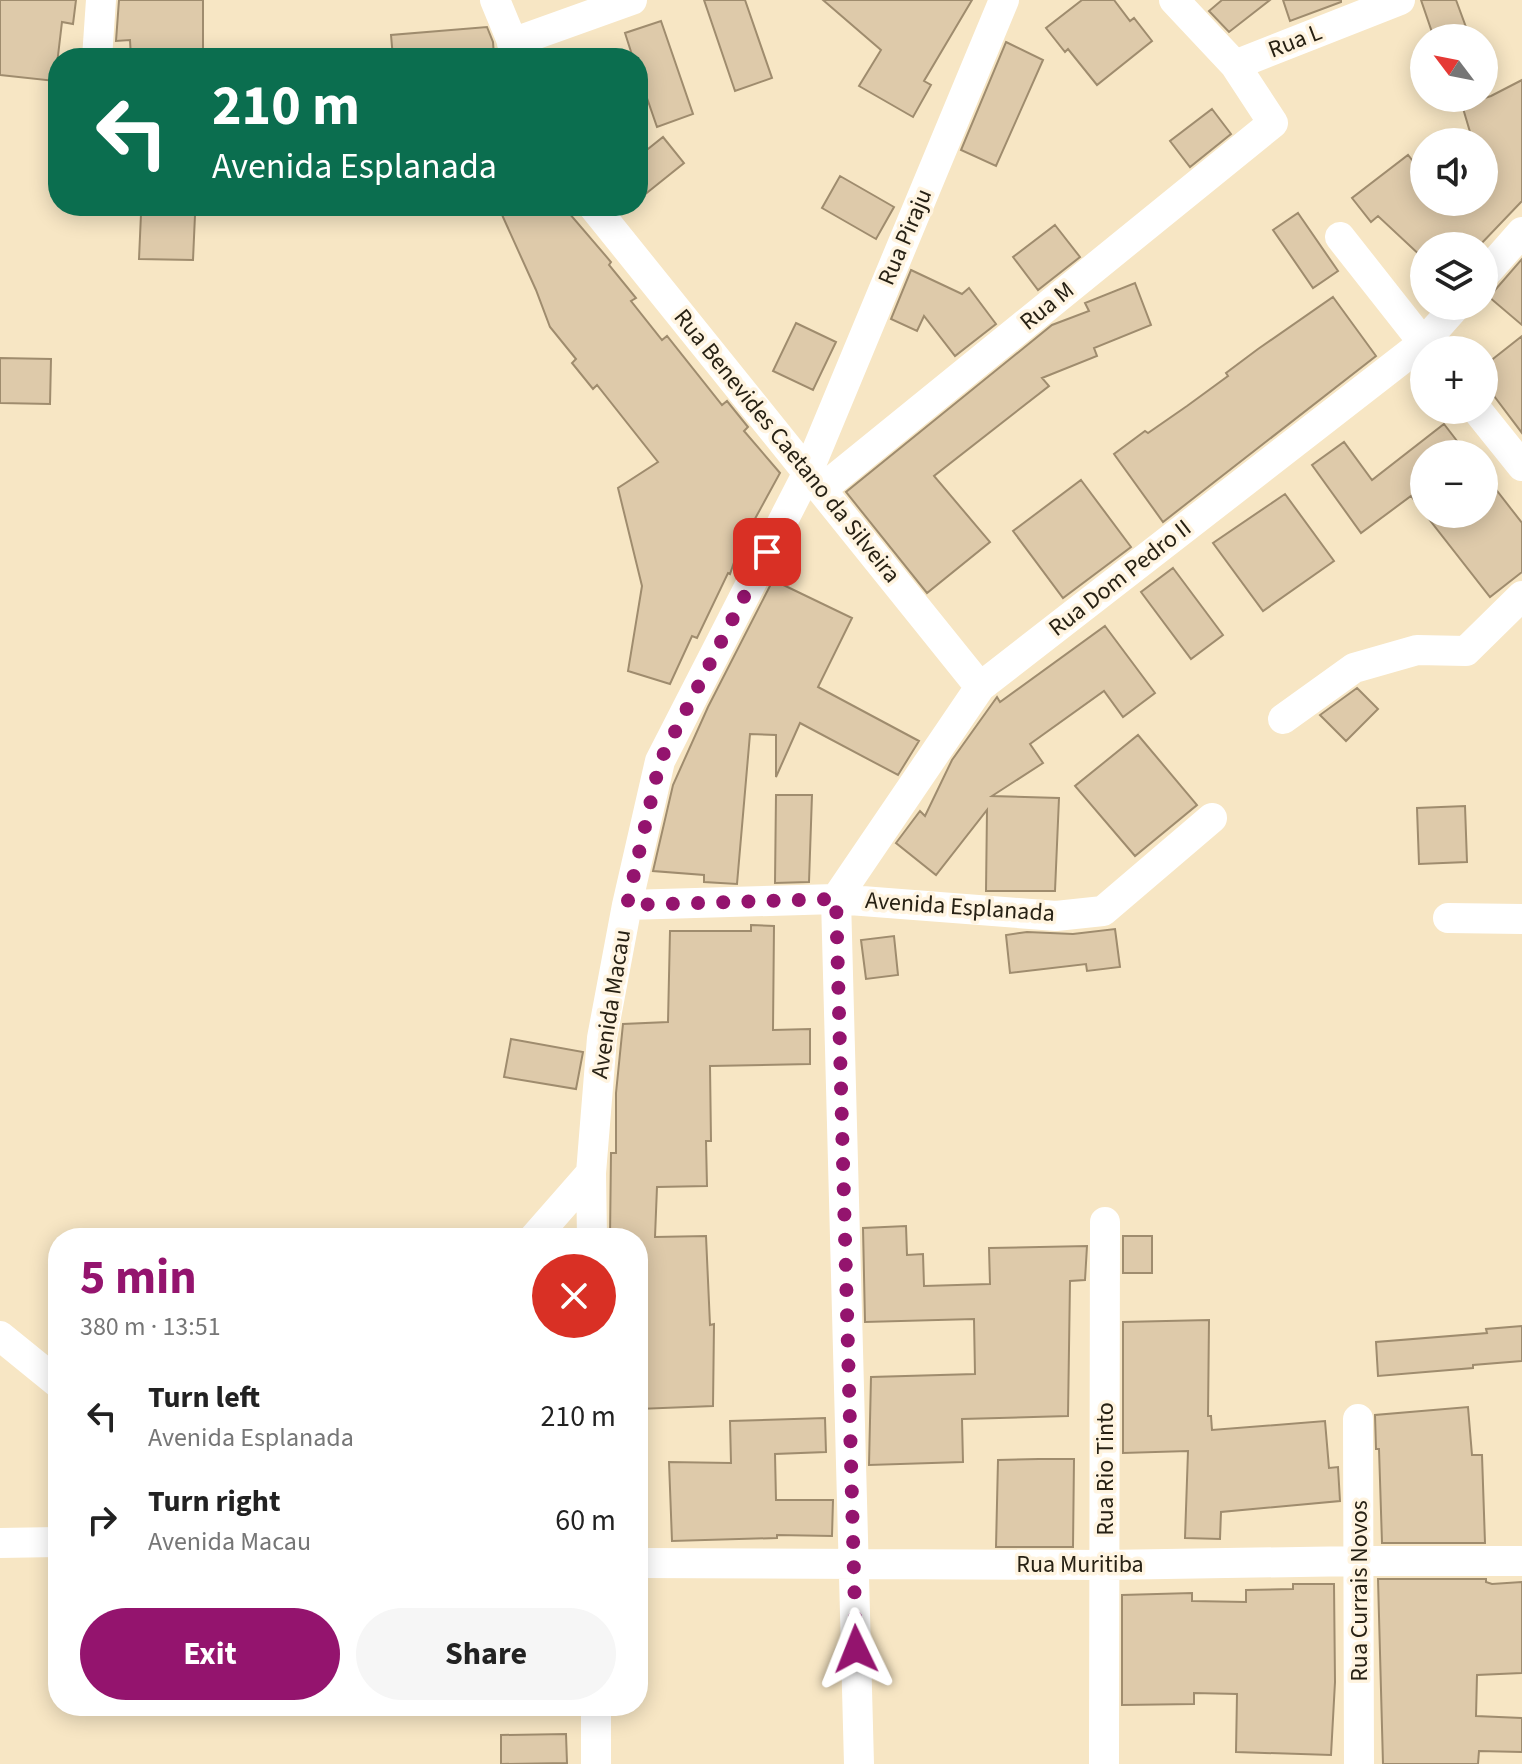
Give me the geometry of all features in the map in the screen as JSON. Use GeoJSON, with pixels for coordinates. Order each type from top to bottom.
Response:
{"type":"FeatureCollection","features":[{"type":"Feature","properties":{"kind":"street"},"geometry":{"type":"LineString","coordinates":[[98,48],[101,0]]}},
{"type":"Feature","properties":{"kind":"street"},"geometry":{"type":"LineString","coordinates":[[495,0],[515,48]]}},
{"type":"Feature","properties":{"kind":"street"},"geometry":{"type":"LineString","coordinates":[[521,48],[632,0]]}},
{"type":"Feature","properties":{"kind":"street","name":"Rua Piraju"},"geometry":{"type":"LineString","coordinates":[[814,481],[1004,0]]}},
{"type":"Feature","properties":{"kind":"street"},"geometry":{"type":"LineString","coordinates":[[1174,0],[1235,65]]}},
{"type":"Feature","properties":{"kind":"street","name":"Rua L"},"geometry":{"type":"LineString","coordinates":[[1235,65],[1400,0]]}},
{"type":"Feature","properties":{"kind":"street","name":"Rua M"},"geometry":{"type":"LineString","coordinates":[[814,481],[1273,123],[1235,65]]}},
{"type":"Feature","properties":{"kind":"street","name":"Rua Benevides Caetano da Silveira"},"geometry":{"type":"LineString","coordinates":[[601,216],[980,687]]}},
{"type":"Feature","properties":{"kind":"street"},"geometry":{"type":"LineString","coordinates":[[1498,259],[1522,232]]}},
{"type":"Feature","properties":{"kind":"street"},"geometry":{"type":"LineString","coordinates":[[1340,237],[1417,336]]}},
{"type":"Feature","properties":{"kind":"street","name":"Rua Dom Pedro II"},"geometry":{"type":"LineString","coordinates":[[836,899],[980,687],[1410,359]]}},
{"type":"Feature","properties":{"kind":"street"},"geometry":{"type":"LineString","coordinates":[[1488,424],[1522,466]]}},
{"type":"Feature","properties":{"kind":"street","name":"Avenida Macau"},"geometry":{"type":"LineString","coordinates":[[592,1228],[591,1173],[602,1038],[627,905],[660,761],[814,481]]}},
{"type":"Feature","properties":{"kind":"street"},"geometry":{"type":"LineString","coordinates":[[1283,719],[1354,668],[1417,650],[1466,651],[1522,596]]}},
{"type":"Feature","properties":{"kind":"street","name":"Avenida Esplanada"},"geometry":{"type":"LineString","coordinates":[[627,905],[836,899],[1056,916],[1103,911],[1212,818]]}},
{"type":"Feature","properties":{"kind":"street"},"geometry":{"type":"LineString","coordinates":[[836,899],[859,1764]]}},
{"type":"Feature","properties":{"kind":"street"},"geometry":{"type":"LineString","coordinates":[[1448,918],[1522,919]]}},
{"type":"Feature","properties":{"kind":"street"},"geometry":{"type":"LineString","coordinates":[[543,1228],[591,1173]]}},
{"type":"Feature","properties":{"kind":"street","name":"Rua Rio Tinto"},"geometry":{"type":"LineString","coordinates":[[1104,1764],[1105,1222]]}},
{"type":"Feature","properties":{"kind":"street"},"geometry":{"type":"LineString","coordinates":[[0,1336],[48,1375]]}},
{"type":"Feature","properties":{"kind":"street","name":"Rua Currais Novos"},"geometry":{"type":"LineString","coordinates":[[1358,1419],[1359,1764]]}},
{"type":"Feature","properties":{"kind":"street"},"geometry":{"type":"LineString","coordinates":[[0,1543],[48,1542]]}},
{"type":"Feature","properties":{"kind":"street","name":"Rua Muritiba"},"geometry":{"type":"LineString","coordinates":[[648,1563],[1105,1565],[1522,1561]]}},
{"type":"Feature","properties":{"kind":"street"},"geometry":{"type":"LineString","coordinates":[[596,1716],[596,1764]]}},
{"type":"Feature","properties":{"kind":"building"},"geometry":{"type":"Polygon","coordinates":[[[0,0],[76,0],[73,24],[62,22],[59,48],[48,48],[48,80],[0,75],[0,0]]]}},
{"type":"Feature","properties":{"kind":"building"},"geometry":{"type":"Polygon","coordinates":[[[119,0],[203,0],[203,48],[130,48],[130,40],[116,41],[119,0]]]}},
{"type":"Feature","properties":{"kind":"building"},"geometry":{"type":"Polygon","coordinates":[[[704,0],[745,0],[772,78],[735,91],[704,0]]]}},
{"type":"Feature","properties":{"kind":"building"},"geometry":{"type":"Polygon","coordinates":[[[823,0],[972,0],[924,81],[931,85],[913,117],[859,86],[881,50],[823,0]]]}},
{"type":"Feature","properties":{"kind":"building"},"geometry":{"type":"Polygon","coordinates":[[[1082,0],[1114,0],[1130,21],[1134,18],[1152,41],[1097,85],[1046,28],[1082,0]]]}},
{"type":"Feature","properties":{"kind":"building"},"geometry":{"type":"Polygon","coordinates":[[[1222,0],[1270,0],[1229,32],[1209,11],[1222,0]]]}},
{"type":"Feature","properties":{"kind":"building"},"geometry":{"type":"Polygon","coordinates":[[[1283,0],[1341,0],[1341,2],[1290,21],[1283,0]]]}},
{"type":"Feature","properties":{"kind":"building"},"geometry":{"type":"Polygon","coordinates":[[[1421,0],[1456,0],[1465,24],[1429,24],[1421,0]]]}},
{"type":"Feature","properties":{"kind":"building"},"geometry":{"type":"Polygon","coordinates":[[[661,21],[693,114],[657,127],[648,101],[648,48],[630,48],[625,33],[661,21]]]}},
{"type":"Feature","properties":{"kind":"building"},"geometry":{"type":"Polygon","coordinates":[[[487,27],[493,48],[392,48],[391,35],[487,27]]]}},
{"type":"Feature","properties":{"kind":"building"},"geometry":{"type":"Polygon","coordinates":[[[1006,42],[1043,60],[996,166],[961,150],[1006,42]]]}},
{"type":"Feature","properties":{"kind":"building"},"geometry":{"type":"Polygon","coordinates":[[[1522,80],[1522,201],[1492,232],[1410,232],[1410,246],[1378,216],[1371,222],[1352,198],[1408,155],[1410,216],[1498,216],[1498,128],[1469,128],[1464,112],[1498,112],[1498,92],[1522,80]]]}},
{"type":"Feature","properties":{"kind":"building"},"geometry":{"type":"Polygon","coordinates":[[[1212,109],[1231,134],[1190,167],[1170,141],[1212,109]]]}},
{"type":"Feature","properties":{"kind":"building"},"geometry":{"type":"Polygon","coordinates":[[[663,137],[684,163],[648,192],[648,149],[663,137]]]}},
{"type":"Feature","properties":{"kind":"building"},"geometry":{"type":"Polygon","coordinates":[[[840,176],[894,207],[876,239],[822,208],[840,176]]]}},
{"type":"Feature","properties":{"kind":"building"},"geometry":{"type":"Polygon","coordinates":[[[1298,213],[1338,271],[1313,288],[1273,230],[1298,213]]]}},
{"type":"Feature","properties":{"kind":"building"},"geometry":{"type":"Polygon","coordinates":[[[141,216],[195,216],[193,260],[139,259],[141,216]]]}},
{"type":"Feature","properties":{"kind":"building"},"geometry":{"type":"Polygon","coordinates":[[[503,216],[572,216],[611,262],[609,265],[636,298],[631,301],[662,340],[667,336],[722,405],[727,401],[748,427],[744,431],[780,473],[739,548],[730,574],[697,638],[692,636],[670,684],[628,671],[642,586],[618,488],[658,462],[597,385],[593,389],[572,363],[576,359],[550,327],[503,216]]]}},
{"type":"Feature","properties":{"kind":"building"},"geometry":{"type":"Polygon","coordinates":[[[1055,225],[1080,257],[1038,290],[1013,257],[1055,225]]]}},
{"type":"Feature","properties":{"kind":"building"},"geometry":{"type":"Polygon","coordinates":[[[1522,259],[1522,325],[1498,305],[1498,287],[1522,259]]]}},
{"type":"Feature","properties":{"kind":"building"},"geometry":{"type":"Polygon","coordinates":[[[911,270],[962,294],[969,288],[996,324],[955,356],[924,316],[917,331],[891,319],[911,270]]]}},
{"type":"Feature","properties":{"kind":"building"},"geometry":{"type":"Polygon","coordinates":[[[1135,283],[1151,325],[1094,348],[1097,356],[1042,378],[1049,386],[934,476],[990,542],[927,593],[846,492],[1052,325],[1089,311],[1085,303],[1135,283]]]}},
{"type":"Feature","properties":{"kind":"building"},"geometry":{"type":"Polygon","coordinates":[[[1333,297],[1376,356],[1163,522],[1114,454],[1187,406],[1258,349],[1333,297]]]}},
{"type":"Feature","properties":{"kind":"building"},"geometry":{"type":"Polygon","coordinates":[[[796,323],[836,342],[813,390],[773,371],[796,323]]]}},
{"type":"Feature","properties":{"kind":"building"},"geometry":{"type":"Polygon","coordinates":[[[1522,336],[1522,433],[1498,401],[1498,355],[1522,336]]]}},
{"type":"Feature","properties":{"kind":"building"},"geometry":{"type":"Polygon","coordinates":[[[0,358],[51,359],[50,404],[0,403],[0,358]]]}},
{"type":"Feature","properties":{"kind":"building"},"geometry":{"type":"Polygon","coordinates":[[[1444,424],[1456,440],[1423,440],[1444,424]]]}},
{"type":"Feature","properties":{"kind":"building"},"geometry":{"type":"Polygon","coordinates":[[[1344,442],[1372,480],[1410,450],[1410,497],[1361,533],[1312,465],[1344,442]]]}},
{"type":"Feature","properties":{"kind":"building"},"geometry":{"type":"Polygon","coordinates":[[[1081,480],[1131,547],[1063,598],[1013,531],[1081,480]]]}},
{"type":"Feature","properties":{"kind":"building"},"geometry":{"type":"Polygon","coordinates":[[[1498,492],[1522,523],[1522,572],[1490,597],[1436,528],[1498,528],[1498,492]]]}},
{"type":"Feature","properties":{"kind":"building"},"geometry":{"type":"Polygon","coordinates":[[[1285,494],[1334,561],[1263,611],[1213,543],[1285,494]]]}},
{"type":"Feature","properties":{"kind":"building"},"geometry":{"type":"Polygon","coordinates":[[[1173,568],[1223,635],[1191,659],[1141,592],[1173,568]]]}},
{"type":"Feature","properties":{"kind":"building"},"geometry":{"type":"Polygon","coordinates":[[[773,580],[852,618],[818,687],[919,741],[898,775],[800,723],[776,777],[776,735],[750,734],[737,884],[704,882],[704,875],[653,871],[673,785],[708,707],[773,580]]]}},
{"type":"Feature","properties":{"kind":"building"},"geometry":{"type":"Polygon","coordinates":[[[1105,626],[1155,693],[1123,717],[1104,691],[1030,744],[1043,763],[992,796],[1059,798],[1055,891],[986,891],[987,810],[936,875],[896,843],[920,811],[925,816],[952,760],[997,697],[1000,702],[1105,626]]]}},
{"type":"Feature","properties":{"kind":"building"},"geometry":{"type":"Polygon","coordinates":[[[1357,688],[1378,709],[1346,741],[1320,715],[1357,688]]]}},
{"type":"Feature","properties":{"kind":"building"},"geometry":{"type":"Polygon","coordinates":[[[1138,735],[1197,805],[1135,856],[1075,786],[1138,735]]]}},
{"type":"Feature","properties":{"kind":"building"},"geometry":{"type":"Polygon","coordinates":[[[776,795],[812,795],[809,882],[775,883],[776,795]]]}},
{"type":"Feature","properties":{"kind":"building"},"geometry":{"type":"Polygon","coordinates":[[[1465,806],[1467,862],[1419,864],[1417,808],[1465,806]]]}},
{"type":"Feature","properties":{"kind":"building"},"geometry":{"type":"Polygon","coordinates":[[[751,925],[774,926],[773,1030],[810,1029],[810,1064],[710,1066],[711,1141],[706,1141],[707,1186],[657,1187],[655,1237],[706,1236],[710,1325],[714,1324],[713,1406],[648,1409],[648,1228],[610,1228],[611,1153],[616,1153],[616,1093],[623,1024],[668,1022],[670,931],[751,931],[751,925]]]}},
{"type":"Feature","properties":{"kind":"building"},"geometry":{"type":"Polygon","coordinates":[[[1115,929],[1120,967],[1087,971],[1086,964],[1010,973],[1006,935],[1027,932],[1073,934],[1115,929]]]}},
{"type":"Feature","properties":{"kind":"building"},"geometry":{"type":"Polygon","coordinates":[[[894,936],[898,975],[866,979],[861,940],[894,936]]]}},
{"type":"Feature","properties":{"kind":"building"},"geometry":{"type":"Polygon","coordinates":[[[511,1039],[583,1052],[576,1089],[504,1077],[511,1039]]]}},
{"type":"Feature","properties":{"kind":"building"},"geometry":{"type":"Polygon","coordinates":[[[906,1226],[907,1255],[923,1254],[924,1286],[990,1284],[989,1248],[1087,1246],[1085,1280],[1070,1281],[1068,1416],[962,1419],[963,1462],[869,1465],[871,1377],[975,1374],[974,1319],[865,1322],[863,1228],[906,1226]]]}},
{"type":"Feature","properties":{"kind":"building"},"geometry":{"type":"Polygon","coordinates":[[[1123,1236],[1152,1236],[1152,1273],[1123,1273],[1123,1236]]]}},
{"type":"Feature","properties":{"kind":"building"},"geometry":{"type":"Polygon","coordinates":[[[1209,1320],[1208,1416],[1211,1416],[1212,1430],[1325,1421],[1329,1468],[1338,1467],[1340,1501],[1221,1512],[1220,1539],[1185,1538],[1188,1451],[1123,1453],[1123,1322],[1209,1320]]]}},
{"type":"Feature","properties":{"kind":"building"},"geometry":{"type":"Polygon","coordinates":[[[1522,1326],[1522,1361],[1378,1376],[1376,1342],[1487,1333],[1486,1329],[1522,1326]]]}},
{"type":"Feature","properties":{"kind":"building"},"geometry":{"type":"Polygon","coordinates":[[[1468,1407],[1472,1455],[1482,1455],[1485,1543],[1382,1543],[1375,1415],[1468,1407]]]}},
{"type":"Feature","properties":{"kind":"building"},"geometry":{"type":"Polygon","coordinates":[[[825,1418],[826,1452],[775,1454],[776,1500],[833,1500],[832,1536],[777,1535],[777,1538],[672,1541],[669,1462],[731,1463],[730,1421],[825,1418]]]}},
{"type":"Feature","properties":{"kind":"building"},"geometry":{"type":"Polygon","coordinates":[[[1074,1459],[1073,1547],[996,1547],[998,1460],[1074,1459]]]}},
{"type":"Feature","properties":{"kind":"building"},"geometry":{"type":"Polygon","coordinates":[[[1378,1579],[1486,1579],[1492,1584],[1522,1582],[1522,1673],[1477,1675],[1476,1716],[1522,1718],[1522,1752],[1479,1751],[1478,1764],[1383,1764],[1378,1579]]]}},
{"type":"Feature","properties":{"kind":"building"},"geometry":{"type":"Polygon","coordinates":[[[1293,1584],[1334,1584],[1335,1682],[1331,1755],[1236,1752],[1237,1694],[1194,1693],[1194,1704],[1122,1705],[1122,1595],[1192,1593],[1192,1601],[1246,1602],[1246,1590],[1293,1589],[1293,1584]]]}},
{"type":"Feature","properties":{"kind":"building"},"geometry":{"type":"Polygon","coordinates":[[[566,1734],[567,1763],[501,1764],[501,1735],[566,1734]]]}},
{"type":"Feature","properties":{"kind":"route"},"geometry":{"type":"LineString","coordinates":[[767,552],[660,761],[627,905],[836,899],[856,1649]]}}]}
